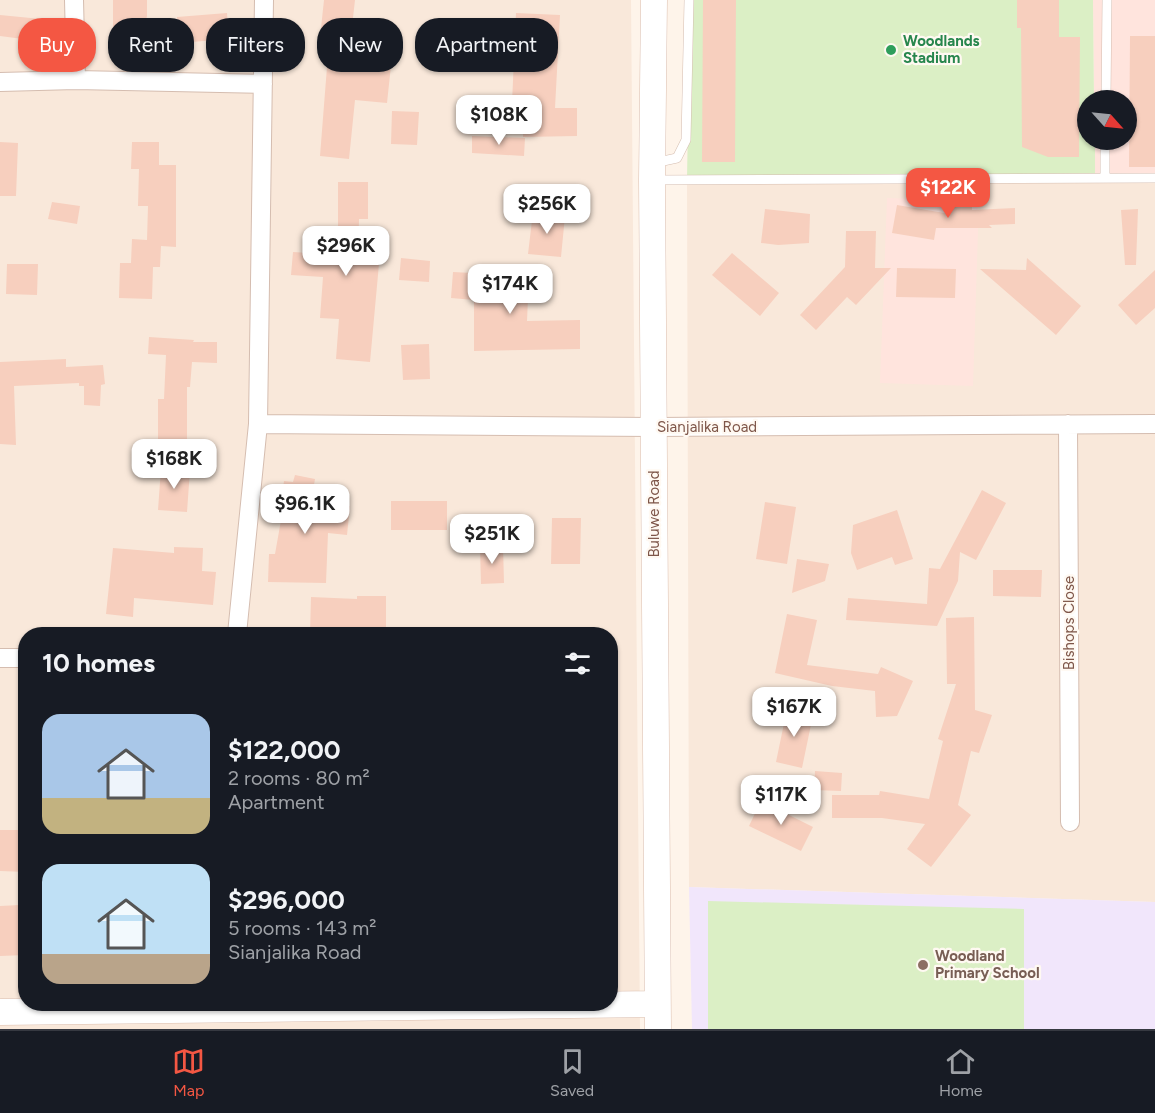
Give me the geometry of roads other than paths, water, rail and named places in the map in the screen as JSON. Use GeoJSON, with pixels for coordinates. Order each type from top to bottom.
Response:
{"type":"FeatureCollection","features":[{"type":"Feature","properties":{"kind":"street"},"geometry":{"type":"LineString","coordinates":[[74,0],[76,80]]}},
{"type":"Feature","properties":{"kind":"street"},"geometry":{"type":"LineString","coordinates":[[238,627],[258,424],[264,0]]}},
{"type":"Feature","properties":{"kind":"street","name":"Buluwe Road"},"geometry":{"type":"LineString","coordinates":[[654,0],[652,172],[657,1017]]}},
{"type":"Feature","properties":{"kind":"street"},"geometry":{"type":"LineString","coordinates":[[0,82],[76,80],[263,84]]}},
{"type":"Feature","properties":{"kind":"street","name":"Sianjalika Road"},"geometry":{"type":"LineString","coordinates":[[258,424],[654,427],[1155,424]]}},
{"type":"Feature","properties":{"kind":"street","name":"Bishops Close"},"geometry":{"type":"LineString","coordinates":[[1068,424],[1070,822]]}},
{"type":"Feature","properties":{"kind":"street"},"geometry":{"type":"LineString","coordinates":[[0,658],[18,658]]}},
{"type":"Feature","properties":{"kind":"street"},"geometry":{"type":"LineString","coordinates":[[0,1012],[43,1011]]}},
{"type":"Feature","properties":{"kind":"street"},"geometry":{"type":"LineString","coordinates":[[391,1011],[657,1017]]}},
{"type":"Feature","properties":{"kind":"lane"},"geometry":{"type":"LineString","coordinates":[[652,172],[677,158],[686,140],[689,0]]}},
{"type":"Feature","properties":{"kind":"lane"},"geometry":{"type":"LineString","coordinates":[[1106,90],[1107,0]]}},
{"type":"Feature","properties":{"kind":"lane"},"geometry":{"type":"LineString","coordinates":[[1105,178],[1106,150]]}},
{"type":"Feature","properties":{"kind":"lane"},"geometry":{"type":"LineString","coordinates":[[652,172],[1155,178]]}},
{"type":"Feature","properties":{"kind":"place","name":"Woodlands Stadium"},"geometry":{"type":"Point","coordinates":[891,50]}},
{"type":"Feature","properties":{"kind":"place","name":"Woodland Primary School"},"geometry":{"type":"Point","coordinates":[923,965]}}]}
